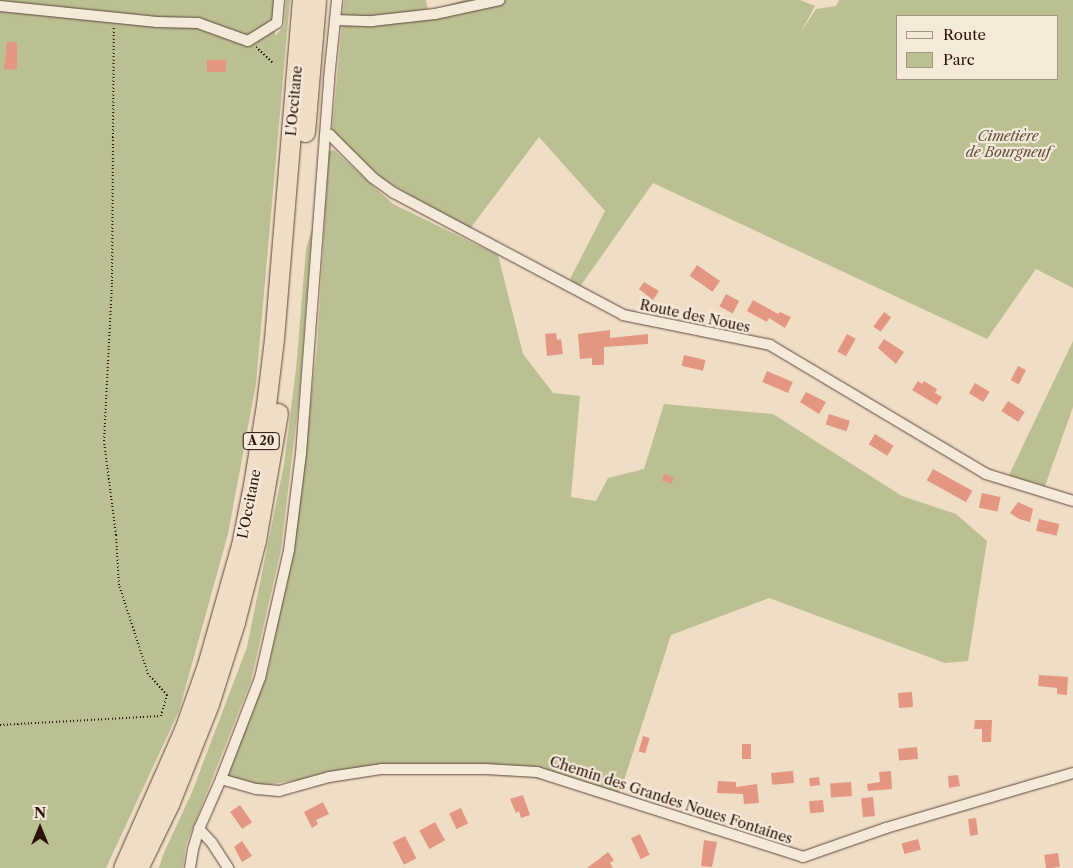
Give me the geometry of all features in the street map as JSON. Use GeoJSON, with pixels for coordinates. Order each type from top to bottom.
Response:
{"type":"FeatureCollection","features":[{"type":"Feature","properties":{"kind":"highway","name":"L'Occitane"},"geometry":{"type":"LineString","coordinates":[[123,868],[184,730],[207,665],[238,554],[254,485],[274,339],[302,0]]}},
{"type":"Feature","properties":{"kind":"highway","name":"L'Occitane"},"geometry":{"type":"LineString","coordinates":[[138,868],[173,793],[209,704],[235,622],[256,540],[269,471],[285,354],[316,0]]}},
{"type":"Feature","properties":{"kind":"highway"},"geometry":{"type":"LineString","coordinates":[[150,868],[172,814],[173,793]]}},
{"type":"Feature","properties":{"kind":"street"},"geometry":{"type":"LineString","coordinates":[[0,6],[114,18],[198,23],[248,40],[277,23],[279,0]]}},
{"type":"Feature","properties":{"kind":"street"},"geometry":{"type":"LineString","coordinates":[[190,868],[199,829],[221,779],[260,678],[289,550],[301,454],[337,0]]}},
{"type":"Feature","properties":{"kind":"street"},"geometry":{"type":"LineString","coordinates":[[335,20],[372,21],[435,14],[500,0]]}},
{"type":"Feature","properties":{"kind":"street","name":"Route des Noues"},"geometry":{"type":"LineString","coordinates":[[326,134],[330,135],[373,178],[394,194],[623,315],[770,345],[986,474],[1073,502]]}},
{"type":"Feature","properties":{"kind":"street","name":"Chemin des Grandes Noues Fontaines"},"geometry":{"type":"LineString","coordinates":[[221,779],[257,789],[279,791],[329,777],[382,769],[485,769],[537,772],[803,856],[886,828],[1073,773]]}},
{"type":"Feature","properties":{"kind":"street"},"geometry":{"type":"LineString","coordinates":[[199,829],[212,843],[228,868]]}},
{"type":"Feature","properties":{"kind":"path"},"geometry":{"type":"LineString","coordinates":[[0,725],[161,716],[168,695],[148,674],[119,585],[116,535],[104,441],[112,281],[114,18]]}},
{"type":"Feature","properties":{"kind":"path"},"geometry":{"type":"LineString","coordinates":[[248,40],[273,63]]}},
{"type":"Feature","properties":{"kind":"green space"},"geometry":{"type":"Polygon","coordinates":[[[0,0],[275,0],[275,36],[284,26],[286,0],[290,0],[256,384],[228,534],[179,711],[106,868],[0,868],[0,0]]]}},
{"type":"Feature","properties":{"kind":"green space","name":"Cimetière de Bourgneuf"},"geometry":{"type":"Polygon","coordinates":[[[344,0],[426,0],[428,11],[464,0],[800,0],[815,6],[801,32],[816,9],[836,6],[839,0],[1073,0],[1073,288],[1036,269],[987,339],[653,183],[579,288],[570,279],[605,211],[539,137],[469,230],[381,178],[332,132],[344,0]]]}},
{"type":"Feature","properties":{"kind":"green space"},"geometry":{"type":"Polygon","coordinates":[[[334,150],[393,204],[498,255],[523,354],[553,393],[580,396],[571,497],[596,501],[608,478],[644,469],[664,404],[773,414],[902,496],[956,514],[987,541],[968,661],[945,663],[769,598],[671,635],[619,796],[531,777],[387,767],[265,785],[225,782],[268,671],[294,538],[317,348],[329,151],[334,150]]]}},
{"type":"Feature","properties":{"kind":"green space"},"geometry":{"type":"Polygon","coordinates":[[[312,229],[299,399],[281,550],[251,681],[186,845],[183,868],[159,868],[163,855],[192,792],[247,647],[284,464],[296,369],[306,249],[312,229]]]}},
{"type":"Feature","properties":{"kind":"green space"},"geometry":{"type":"Polygon","coordinates":[[[1073,341],[1073,407],[1045,486],[1009,475],[1073,341]]]}},
{"type":"Feature","properties":{"kind":"building"},"geometry":{"type":"Polygon","coordinates":[[[7,42],[17,42],[17,70],[4,69],[7,42]]]}},
{"type":"Feature","properties":{"kind":"building"},"geometry":{"type":"Polygon","coordinates":[[[207,60],[226,60],[226,72],[207,72],[207,60]]]}},
{"type":"Feature","properties":{"kind":"building"},"geometry":{"type":"Polygon","coordinates":[[[697,265],[720,281],[712,292],[690,276],[697,265]]]}},
{"type":"Feature","properties":{"kind":"building"},"geometry":{"type":"Polygon","coordinates":[[[644,282],[659,291],[653,300],[639,289],[644,282]]]}},
{"type":"Feature","properties":{"kind":"building"},"geometry":{"type":"Polygon","coordinates":[[[726,294],[739,301],[733,313],[719,306],[726,294]]]}},
{"type":"Feature","properties":{"kind":"building"},"geometry":{"type":"Polygon","coordinates":[[[753,300],[778,314],[780,312],[791,317],[785,328],[769,318],[767,322],[747,311],[753,300]]]}},
{"type":"Feature","properties":{"kind":"building"},"geometry":{"type":"Polygon","coordinates":[[[884,312],[891,317],[881,332],[873,327],[884,312]]]}},
{"type":"Feature","properties":{"kind":"building"},"geometry":{"type":"Polygon","coordinates":[[[610,330],[610,338],[648,334],[648,344],[604,347],[604,365],[592,365],[592,358],[580,359],[578,334],[610,330]]]}},
{"type":"Feature","properties":{"kind":"building"},"geometry":{"type":"Polygon","coordinates":[[[556,333],[557,340],[561,339],[563,354],[547,356],[545,334],[556,333]]]}},
{"type":"Feature","properties":{"kind":"building"},"geometry":{"type":"Polygon","coordinates":[[[847,334],[856,339],[846,356],[837,351],[847,334]]]}},
{"type":"Feature","properties":{"kind":"building"},"geometry":{"type":"Polygon","coordinates":[[[884,339],[904,352],[896,364],[878,348],[884,339]]]}},
{"type":"Feature","properties":{"kind":"building"},"geometry":{"type":"Polygon","coordinates":[[[684,355],[705,360],[703,371],[682,366],[684,355]]]}},
{"type":"Feature","properties":{"kind":"building"},"geometry":{"type":"Polygon","coordinates":[[[1018,366],[1026,370],[1019,384],[1011,380],[1018,366]]]}},
{"type":"Feature","properties":{"kind":"building"},"geometry":{"type":"Polygon","coordinates":[[[767,371],[793,382],[788,393],[762,382],[767,371]]]}},
{"type":"Feature","properties":{"kind":"building"},"geometry":{"type":"Polygon","coordinates":[[[918,381],[922,384],[924,381],[937,389],[935,393],[942,397],[937,405],[912,390],[918,381]]]}},
{"type":"Feature","properties":{"kind":"building"},"geometry":{"type":"Polygon","coordinates":[[[975,383],[990,392],[983,402],[969,393],[975,383]]]}},
{"type":"Feature","properties":{"kind":"building"},"geometry":{"type":"Polygon","coordinates":[[[806,392],[826,402],[819,414],[800,402],[806,392]]]}},
{"type":"Feature","properties":{"kind":"building"},"geometry":{"type":"Polygon","coordinates":[[[1008,401],[1025,412],[1018,422],[1001,411],[1008,401]]]}},
{"type":"Feature","properties":{"kind":"building"},"geometry":{"type":"Polygon","coordinates":[[[829,414],[850,421],[847,431],[826,424],[829,414]]]}},
{"type":"Feature","properties":{"kind":"building"},"geometry":{"type":"Polygon","coordinates":[[[875,434],[894,446],[887,456],[869,444],[875,434]]]}},
{"type":"Feature","properties":{"kind":"building"},"geometry":{"type":"Polygon","coordinates":[[[933,469],[972,491],[966,502],[927,480],[933,469]]]}},
{"type":"Feature","properties":{"kind":"building"},"geometry":{"type":"Polygon","coordinates":[[[664,474],[674,477],[672,484],[662,481],[664,474]]]}},
{"type":"Feature","properties":{"kind":"building"},"geometry":{"type":"Polygon","coordinates":[[[982,493],[1001,497],[997,512],[979,508],[982,493]]]}},
{"type":"Feature","properties":{"kind":"building"},"geometry":{"type":"Polygon","coordinates":[[[1018,502],[1033,509],[1030,522],[1019,519],[1010,513],[1018,502]]]}},
{"type":"Feature","properties":{"kind":"building"},"geometry":{"type":"Polygon","coordinates":[[[1039,519],[1059,524],[1056,536],[1036,531],[1039,519]]]}},
{"type":"Feature","properties":{"kind":"building"},"geometry":{"type":"Polygon","coordinates":[[[1039,675],[1068,677],[1067,695],[1057,694],[1057,688],[1038,686],[1039,675]]]}},
{"type":"Feature","properties":{"kind":"building"},"geometry":{"type":"Polygon","coordinates":[[[912,692],[913,707],[899,708],[898,693],[912,692]]]}},
{"type":"Feature","properties":{"kind":"building"},"geometry":{"type":"Polygon","coordinates":[[[975,720],[992,720],[991,742],[982,742],[982,729],[974,729],[975,720]]]}},
{"type":"Feature","properties":{"kind":"building"},"geometry":{"type":"Polygon","coordinates":[[[643,736],[650,738],[645,753],[639,751],[643,736]]]}},
{"type":"Feature","properties":{"kind":"building"},"geometry":{"type":"Polygon","coordinates":[[[742,744],[751,744],[751,759],[742,759],[742,744]]]}},
{"type":"Feature","properties":{"kind":"building"},"geometry":{"type":"Polygon","coordinates":[[[917,747],[918,759],[899,761],[898,749],[917,747]]]}},
{"type":"Feature","properties":{"kind":"building"},"geometry":{"type":"Polygon","coordinates":[[[793,771],[794,783],[772,785],[771,773],[793,771]]]}},
{"type":"Feature","properties":{"kind":"building"},"geometry":{"type":"Polygon","coordinates":[[[891,771],[892,789],[868,791],[867,784],[880,782],[879,772],[891,771]]]}},
{"type":"Feature","properties":{"kind":"building"},"geometry":{"type":"Polygon","coordinates":[[[958,775],[960,786],[949,788],[948,776],[958,775]]]}},
{"type":"Feature","properties":{"kind":"building"},"geometry":{"type":"Polygon","coordinates":[[[819,777],[820,785],[810,786],[809,778],[819,777]]]}},
{"type":"Feature","properties":{"kind":"building"},"geometry":{"type":"Polygon","coordinates":[[[718,781],[736,782],[736,787],[757,784],[759,803],[744,804],[743,794],[717,793],[718,781]]]}},
{"type":"Feature","properties":{"kind":"building"},"geometry":{"type":"Polygon","coordinates":[[[851,782],[852,796],[831,797],[830,783],[851,782]]]}},
{"type":"Feature","properties":{"kind":"building"},"geometry":{"type":"Polygon","coordinates":[[[523,795],[530,815],[521,818],[519,811],[516,813],[510,799],[523,795]]]}},
{"type":"Feature","properties":{"kind":"building"},"geometry":{"type":"Polygon","coordinates":[[[873,797],[875,816],[863,817],[861,798],[873,797]]]}},
{"type":"Feature","properties":{"kind":"building"},"geometry":{"type":"Polygon","coordinates":[[[823,800],[824,812],[810,813],[809,801],[823,800]]]}},
{"type":"Feature","properties":{"kind":"building"},"geometry":{"type":"Polygon","coordinates":[[[323,802],[329,814],[316,820],[318,824],[312,828],[304,812],[323,802]]]}},
{"type":"Feature","properties":{"kind":"building"},"geometry":{"type":"Polygon","coordinates":[[[240,805],[252,822],[242,829],[230,812],[240,805]]]}},
{"type":"Feature","properties":{"kind":"building"},"geometry":{"type":"Polygon","coordinates":[[[461,808],[468,823],[456,829],[449,813],[461,808]]]}},
{"type":"Feature","properties":{"kind":"building"},"geometry":{"type":"Polygon","coordinates":[[[976,818],[978,835],[970,836],[968,819],[976,818]]]}},
{"type":"Feature","properties":{"kind":"building"},"geometry":{"type":"Polygon","coordinates":[[[435,822],[445,840],[429,849],[419,831],[435,822]]]}},
{"type":"Feature","properties":{"kind":"building"},"geometry":{"type":"Polygon","coordinates":[[[640,834],[650,855],[641,859],[631,838],[640,834]]]}},
{"type":"Feature","properties":{"kind":"building"},"geometry":{"type":"Polygon","coordinates":[[[405,836],[416,858],[404,865],[393,842],[405,836]]]}},
{"type":"Feature","properties":{"kind":"building"},"geometry":{"type":"Polygon","coordinates":[[[918,839],[921,850],[904,854],[902,843],[918,839]]]}},
{"type":"Feature","properties":{"kind":"building"},"geometry":{"type":"Polygon","coordinates":[[[704,840],[717,842],[712,867],[701,866],[704,840]]]}},
{"type":"Feature","properties":{"kind":"building"},"geometry":{"type":"Polygon","coordinates":[[[242,841],[252,856],[242,862],[234,847],[242,841]]]}},
{"type":"Feature","properties":{"kind":"building"},"geometry":{"type":"Polygon","coordinates":[[[608,852],[614,860],[610,863],[613,868],[587,868],[608,852]]]}},
{"type":"Feature","properties":{"kind":"building"},"geometry":{"type":"Polygon","coordinates":[[[1058,853],[1060,867],[1046,868],[1044,855],[1058,853]]]}}]}
